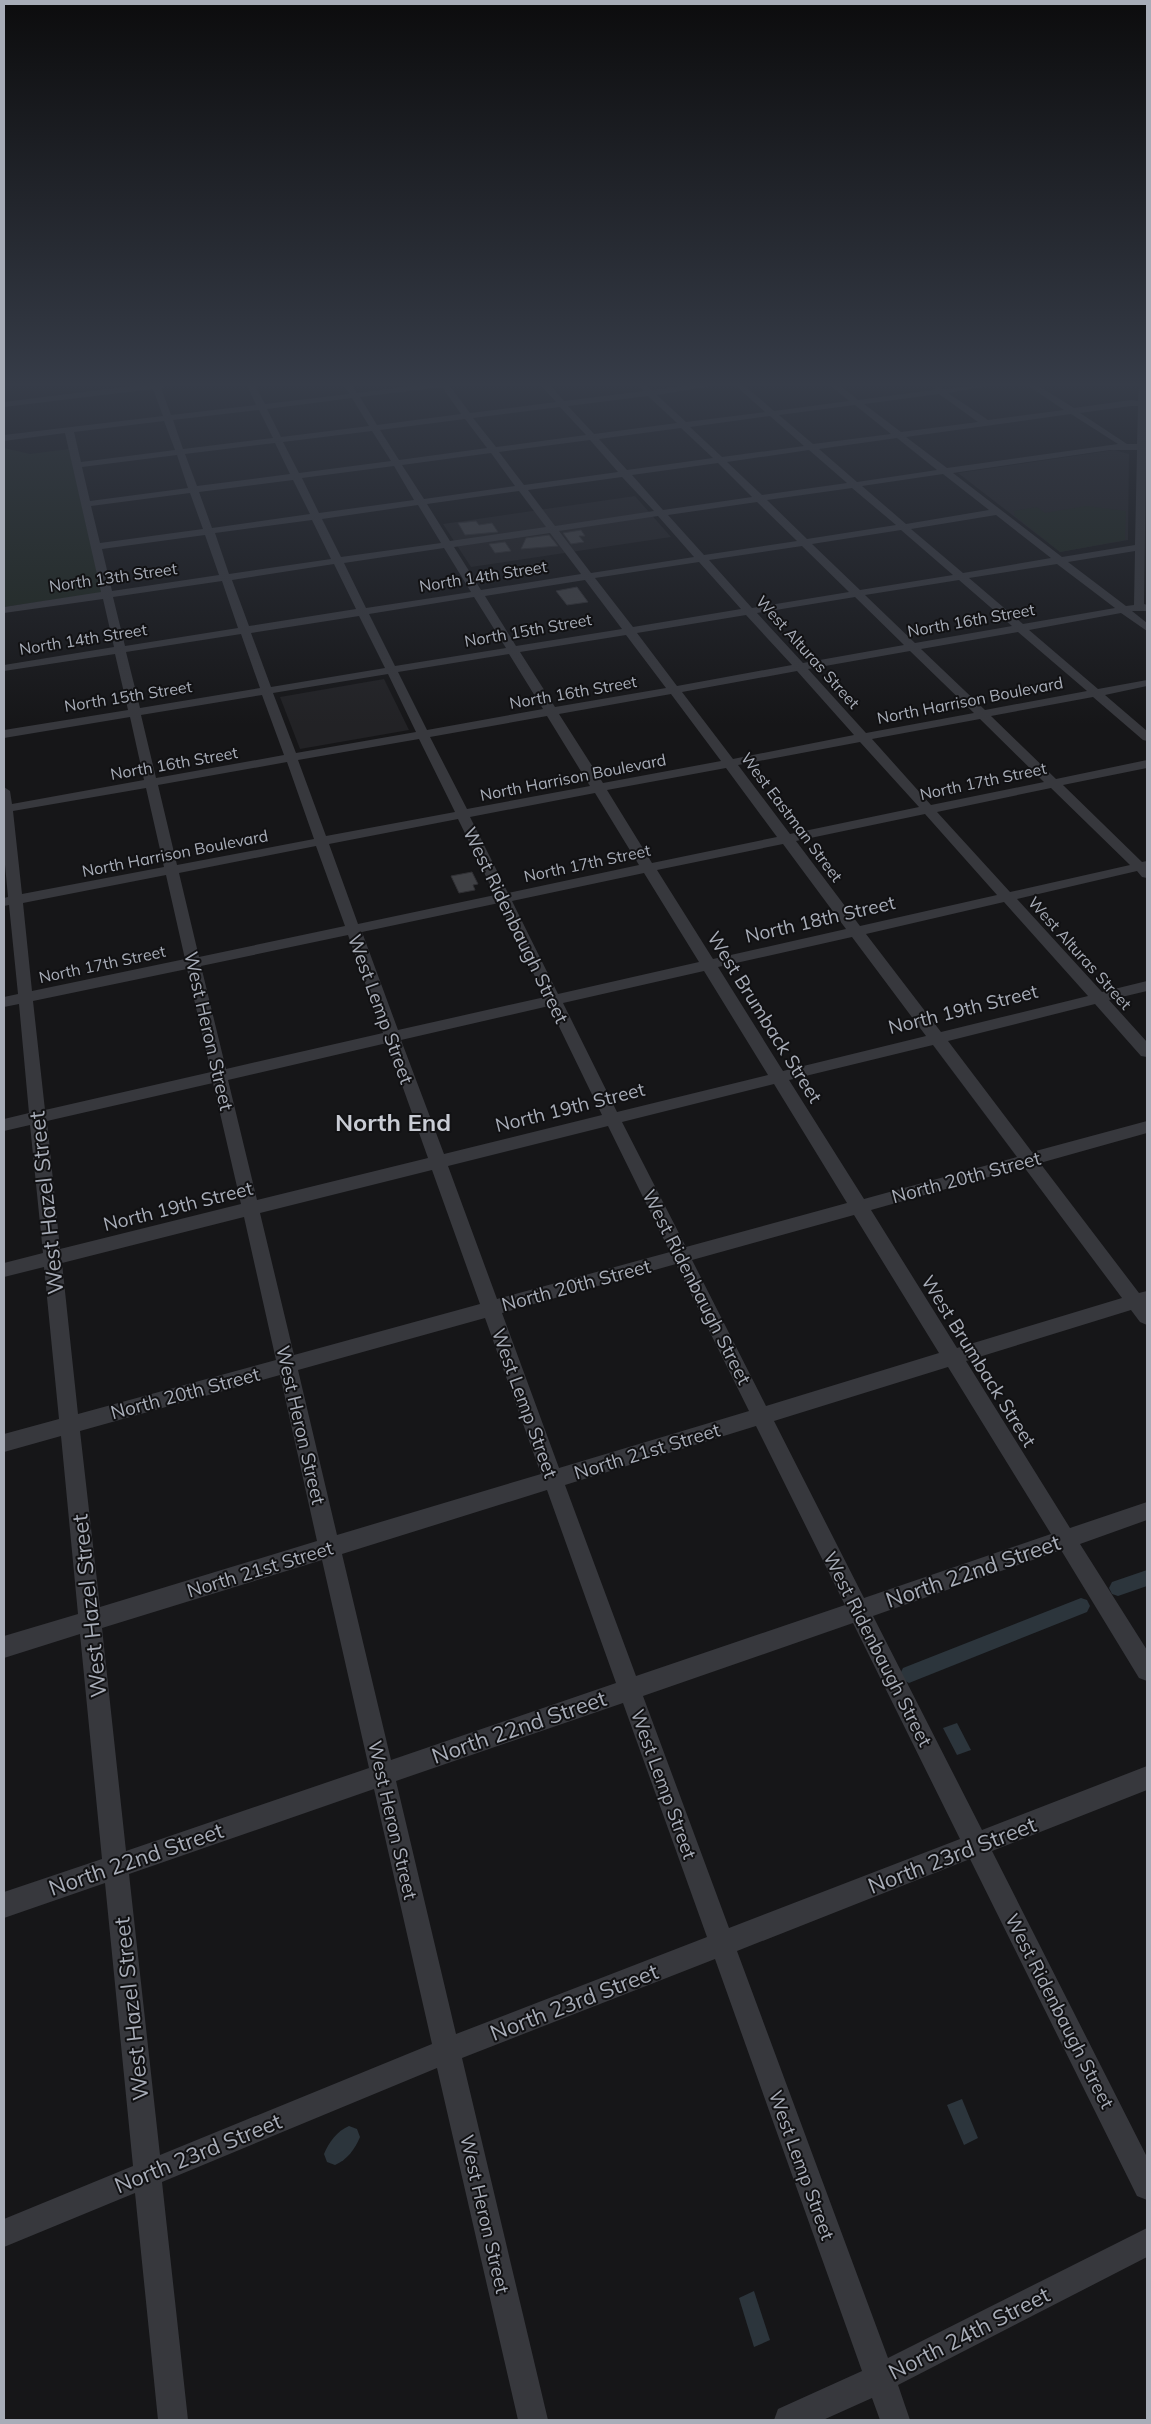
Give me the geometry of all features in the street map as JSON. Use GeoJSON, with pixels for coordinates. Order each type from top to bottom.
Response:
{"type":"FeatureCollection","features":[{"type":"Feature","properties":{"kind":"street","name":"West Heron Street"},"geometry":{"type":"LineString","coordinates":[[85,498],[534,2420]]}},
{"type":"Feature","properties":{"kind":"street"},"geometry":{"type":"LineString","coordinates":[[86,504],[134,498]]}},
{"type":"Feature","properties":{"kind":"street","name":"West Lemp Street"},"geometry":{"type":"LineString","coordinates":[[196,498],[895,2420]]}},
{"type":"Feature","properties":{"kind":"street","name":"West Ridenbaugh Street"},"geometry":{"type":"LineString","coordinates":[[307,498],[612,1118],[1147,2186]]}},
{"type":"Feature","properties":{"kind":"street","name":"West Brumback Street"},"geometry":{"type":"LineString","coordinates":[[419,498],[1147,1670]]}},
{"type":"Feature","properties":{"kind":"street"},"geometry":{"type":"LineString","coordinates":[[96,547],[449,498]]}},
{"type":"Feature","properties":{"kind":"street","name":"West Eastman Street"},"geometry":{"type":"LineString","coordinates":[[529,498],[1029,1160],[1143,1305]]}},
{"type":"Feature","properties":{"kind":"street","name":"West Alturas Street"},"geometry":{"type":"LineString","coordinates":[[647,498],[1147,1052]]}},
{"type":"Feature","properties":{"kind":"street","name":"North 13th Street"},"geometry":{"type":"LineString","coordinates":[[4,610],[758,498]]}},
{"type":"Feature","properties":{"kind":"street"},"geometry":{"type":"LineString","coordinates":[[759,498],[978,711],[1145,869]]}},
{"type":"Feature","properties":{"kind":"street"},"geometry":{"type":"LineString","coordinates":[[869,498],[1147,737]]}},
{"type":"Feature","properties":{"kind":"street"},"geometry":{"type":"LineString","coordinates":[[980,498],[1147,628]]}},
{"type":"Feature","properties":{"kind":"street"},"geometry":{"type":"LineString","coordinates":[[1106,596],[1142,603],[1144,498]]}},
{"type":"Feature","properties":{"kind":"street","name":"North 14th Street"},"geometry":{"type":"LineString","coordinates":[[4,668],[998,512]]}},
{"type":"Feature","properties":{"kind":"street","name":"North 15th Street"},"geometry":{"type":"LineString","coordinates":[[4,734],[1057,558],[1070,558],[1143,547]]}},
{"type":"Feature","properties":{"kind":"street","name":"North 16th Street"},"geometry":{"type":"LineString","coordinates":[[4,803],[151,783],[1124,610],[1142,603]]}},
{"type":"Feature","properties":{"kind":"street","name":"North Harrison Boulevard"},"geometry":{"type":"LineString","coordinates":[[1092,690],[1147,675]]}},
{"type":"Feature","properties":{"kind":"street","name":"North Harrison Boulevard"},"geometry":{"type":"LineString","coordinates":[[9,897],[978,711],[1092,690],[1147,683]]}},
{"type":"Feature","properties":{"kind":"street","name":"North 17th Street"},"geometry":{"type":"LineString","coordinates":[[4,1002],[1147,764]]}},
{"type":"Feature","properties":{"kind":"street","name":"West Hazel Street"},"geometry":{"type":"LineString","coordinates":[[4,803],[9,897],[25,998],[38,1117],[173,2420]]}},
{"type":"Feature","properties":{"kind":"street","name":"North 18th Street"},"geometry":{"type":"LineString","coordinates":[[4,1125],[1007,897],[1145,869]]}},
{"type":"Feature","properties":{"kind":"street","name":"North 19th Street"},"geometry":{"type":"LineString","coordinates":[[4,1270],[1147,986]]}},
{"type":"Feature","properties":{"kind":"street","name":"North 20th Street"},"geometry":{"type":"LineString","coordinates":[[4,1443],[1147,1127]]}},
{"type":"Feature","properties":{"kind":"street","name":"North 21st Street"},"geometry":{"type":"LineString","coordinates":[[4,1647],[953,1358],[1143,1305]]}},
{"type":"Feature","properties":{"kind":"street","name":"North 22nd Street"},"geometry":{"type":"LineString","coordinates":[[4,1904],[1147,1511]]}},
{"type":"Feature","properties":{"kind":"street","name":"North 23rd Street"},"geometry":{"type":"LineString","coordinates":[[4,2232],[447,2051],[977,1846],[1147,1778]]}},
{"type":"Feature","properties":{"kind":"street","name":"North 24th Street"},"geometry":{"type":"LineString","coordinates":[[789,2420],[880,2378],[1147,2242]]}},
{"type":"Feature","properties":{"kind":"shaded area"},"geometry":{"type":"Polygon","coordinates":[[[4,498],[80,498],[102,593],[4,607],[4,498]]]}},
{"type":"Feature","properties":{"kind":"shaded area"},"geometry":{"type":"Polygon","coordinates":[[[620,498],[637,498],[671,537],[471,567],[443,524],[620,498]]]}},
{"type":"Feature","properties":{"kind":"shaded area"},"geometry":{"type":"Polygon","coordinates":[[[990,498],[1128,498],[1128,540],[1060,552],[990,498]]]}},
{"type":"Feature","properties":{"kind":"shaded area"},"geometry":{"type":"Polygon","coordinates":[[[1086,506],[1126,511],[1125,540],[1060,552],[1014,515],[1013,511],[1037,507],[1045,513],[1086,506]]]}},
{"type":"Feature","properties":{"kind":"shaded area"},"geometry":{"type":"Polygon","coordinates":[[[384,679],[409,730],[300,749],[280,697],[384,679]]]}},
{"type":"Feature","properties":{"kind":"shaded area"},"geometry":{"type":"Polygon","coordinates":[[[957,1723],[971,1750],[957,1755],[943,1728],[957,1723]]]}},
{"type":"Feature","properties":{"kind":"shaded area"},"geometry":{"type":"Polygon","coordinates":[[[962,2099],[978,2138],[964,2145],[947,2105],[962,2099]]]}},
{"type":"Feature","properties":{"kind":"shaded area"},"geometry":{"type":"Polygon","coordinates":[[[754,2291],[770,2340],[754,2347],[739,2298],[754,2291]]]}},
{"type":"Feature","properties":{"kind":"building"},"geometry":{"type":"Polygon","coordinates":[[[476,521],[479,525],[492,523],[498,532],[465,535],[458,523],[476,521]]]}},
{"type":"Feature","properties":{"kind":"building"},"geometry":{"type":"Polygon","coordinates":[[[581,530],[585,536],[579,536],[584,542],[571,544],[563,533],[581,530]]]}},
{"type":"Feature","properties":{"kind":"building"},"geometry":{"type":"Polygon","coordinates":[[[549,535],[558,546],[521,549],[526,538],[549,535]]]}},
{"type":"Feature","properties":{"kind":"building"},"geometry":{"type":"Polygon","coordinates":[[[505,542],[511,551],[495,553],[489,544],[505,542]]]}},
{"type":"Feature","properties":{"kind":"building"},"geometry":{"type":"Polygon","coordinates":[[[577,587],[588,602],[567,605],[556,591],[577,587]]]}},
{"type":"Feature","properties":{"kind":"building"},"geometry":{"type":"Polygon","coordinates":[[[472,872],[478,884],[473,885],[475,890],[459,893],[451,876],[472,872]]]}},
{"type":"Feature","properties":{"kind":"waterway"},"geometry":{"type":"LineString","coordinates":[[1118,1588],[1147,1578]]}},
{"type":"Feature","properties":{"kind":"waterway"},"geometry":{"type":"LineString","coordinates":[[909,1674],[1081,1606]]}},
{"type":"Feature","properties":{"kind":"waterway"},"geometry":{"type":"LineString","coordinates":[[335,2154],[349,2137]]}},
{"type":"Feature","properties":{"kind":"district","name":"North End"},"geometry":{"type":"Point","coordinates":[393,1123]}}]}
